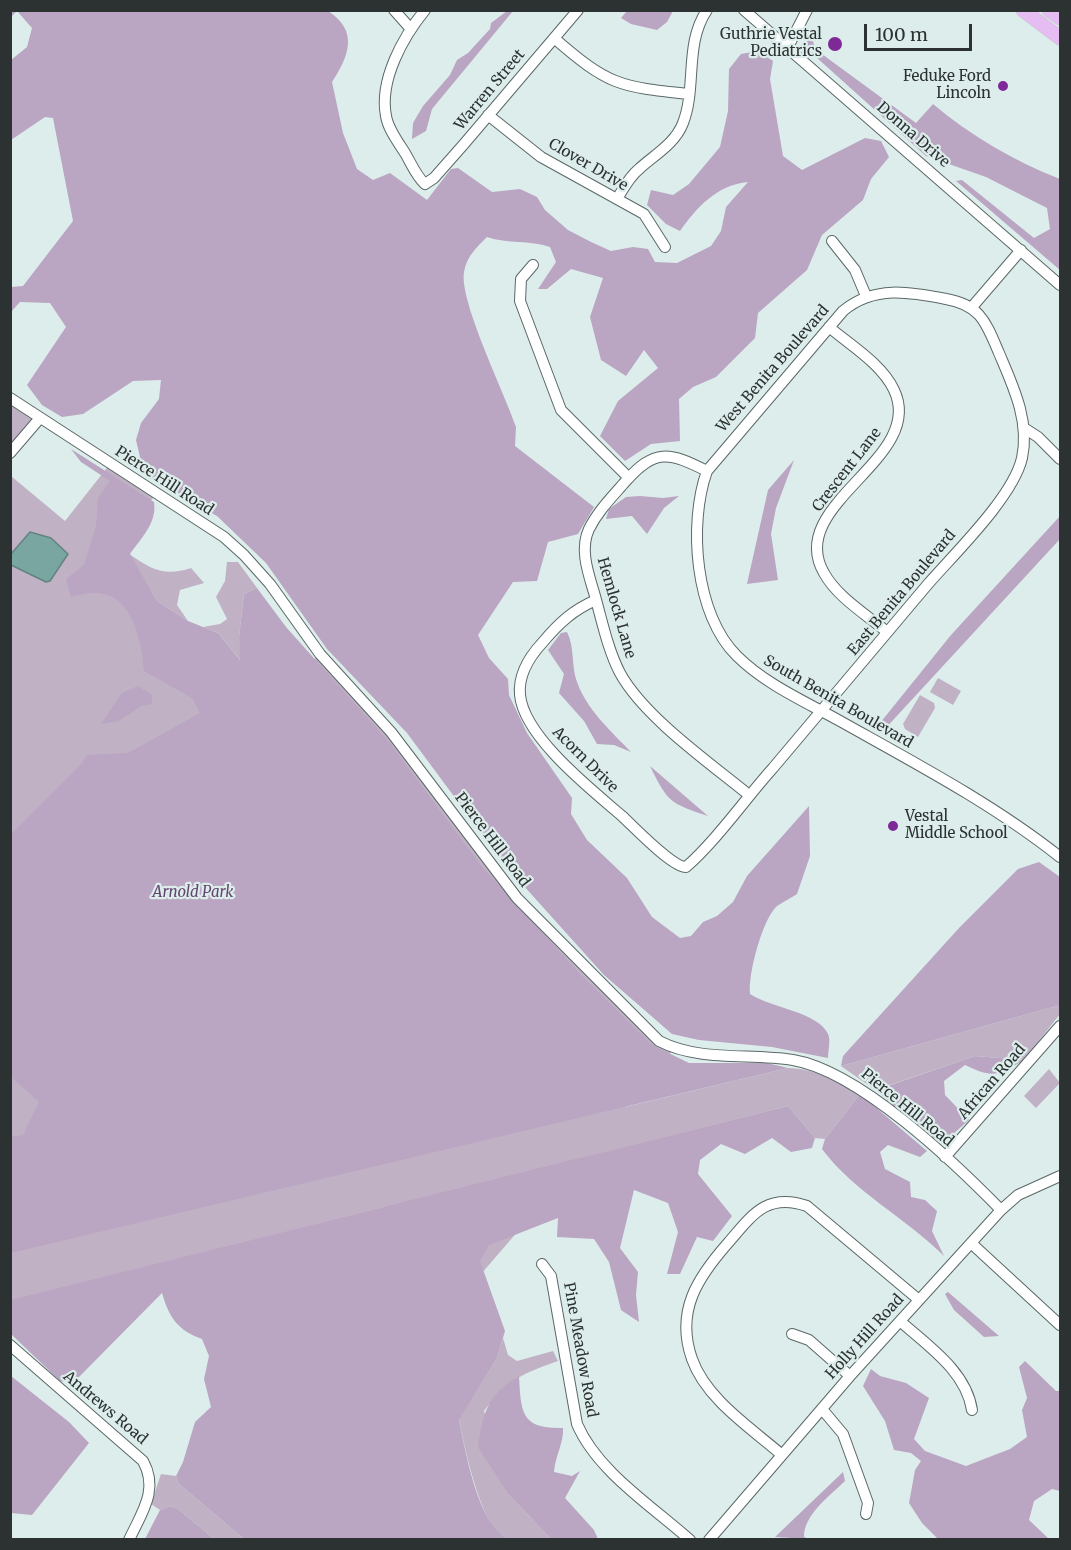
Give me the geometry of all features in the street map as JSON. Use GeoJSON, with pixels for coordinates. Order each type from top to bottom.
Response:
{"type":"FeatureCollection","features":[{"type":"Feature","properties":{"kind":"main road"},"geometry":{"type":"LineString","coordinates":[[1023,10],[1060,38]]}},
{"type":"Feature","properties":{"kind":"main road"},"geometry":{"type":"LineString","coordinates":[[1049,10],[1060,18]]}},
{"type":"Feature","properties":{"kind":"street"},"geometry":{"type":"LineString","coordinates":[[394,10],[410,28],[425,10]]}},
{"type":"Feature","properties":{"kind":"street","name":"Warren Street"},"geometry":{"type":"LineString","coordinates":[[410,28],[387,85],[384,101],[386,118],[391,131],[423,182],[428,183],[578,10]]}},
{"type":"Feature","properties":{"kind":"street"},"geometry":{"type":"LineString","coordinates":[[617,199],[637,170],[676,136],[683,123],[689,94],[694,39],[707,10]]}},
{"type":"Feature","properties":{"kind":"street","name":"Donna Drive"},"geometry":{"type":"LineString","coordinates":[[744,10],[1060,285]]}},
{"type":"Feature","properties":{"kind":"street"},"geometry":{"type":"LineString","coordinates":[[788,47],[807,10]]}},
{"type":"Feature","properties":{"kind":"street"},"geometry":{"type":"LineString","coordinates":[[554,38],[590,70],[608,80],[628,87],[689,94]]}},
{"type":"Feature","properties":{"kind":"street","name":"Clover Drive"},"geometry":{"type":"LineString","coordinates":[[488,116],[542,156],[644,214],[664,247]]}},
{"type":"Feature","properties":{"kind":"street"},"geometry":{"type":"LineString","coordinates":[[832,242],[855,270],[866,296]]}},
{"type":"Feature","properties":{"kind":"street"},"geometry":{"type":"LineString","coordinates":[[972,307],[1021,250]]}},
{"type":"Feature","properties":{"kind":"street"},"geometry":{"type":"LineString","coordinates":[[533,264],[521,279],[520,301],[561,410],[629,478]]}},
{"type":"Feature","properties":{"kind":"street","name":"West Benita Boulevard"},"geometry":{"type":"LineString","coordinates":[[707,471],[852,303],[866,296],[887,291],[928,295],[965,302],[972,307]]}},
{"type":"Feature","properties":{"kind":"street","name":"East Benita Boulevard"},"geometry":{"type":"LineString","coordinates":[[688,865],[1009,488],[1022,458],[1024,428],[1015,392],[994,342],[972,307]]}},
{"type":"Feature","properties":{"kind":"street","name":"Crescent Lane"},"geometry":{"type":"LineString","coordinates":[[829,327],[886,377],[898,402],[894,435],[824,521],[818,552],[824,573],[833,585],[887,632]]}},
{"type":"Feature","properties":{"kind":"street","name":"Pierce Hill Road"},"geometry":{"type":"LineString","coordinates":[[10,398],[224,537],[244,555],[270,584],[320,654],[398,741],[517,898],[659,1041],[687,1052],[793,1060],[837,1074],[873,1097],[945,1157],[1001,1210]]}},
{"type":"Feature","properties":{"kind":"street"},"geometry":{"type":"LineString","coordinates":[[10,453],[40,417]]}},
{"type":"Feature","properties":{"kind":"street"},"geometry":{"type":"LineString","coordinates":[[1024,428],[1038,437],[1060,459]]}},
{"type":"Feature","properties":{"kind":"street","name":"Hemlock Lane"},"geometry":{"type":"LineString","coordinates":[[707,471],[683,459],[660,456],[644,462],[602,509],[589,530],[586,541],[586,567],[614,660],[621,675],[643,703],[749,795]]}},
{"type":"Feature","properties":{"kind":"street","name":"South Benita Boulevard"},"geometry":{"type":"LineString","coordinates":[[707,471],[698,509],[702,584],[716,627],[728,646],[751,668],[1002,815],[1060,857]]}},
{"type":"Feature","properties":{"kind":"street","name":"Acorn Drive"},"geometry":{"type":"LineString","coordinates":[[596,600],[568,614],[531,656],[521,679],[522,704],[544,741],[575,775],[681,867],[688,865]]}},
{"type":"Feature","properties":{"kind":"street","name":"African Road"},"geometry":{"type":"LineString","coordinates":[[945,1157],[1060,1026]]}},
{"type":"Feature","properties":{"kind":"street","name":"Holly Hill Road"},"geometry":{"type":"LineString","coordinates":[[709,1539],[850,1376],[1001,1210],[1018,1195],[1059,1180]]}},
{"type":"Feature","properties":{"kind":"street"},"geometry":{"type":"LineString","coordinates":[[782,1455],[712,1392],[697,1371],[687,1338],[688,1309],[701,1275],[753,1214],[771,1204],[784,1201],[807,1206],[919,1300]]}},
{"type":"Feature","properties":{"kind":"street"},"geometry":{"type":"LineString","coordinates":[[971,1243],[1060,1324]]}},
{"type":"Feature","properties":{"kind":"street","name":"Pine Meadow Road"},"geometry":{"type":"LineString","coordinates":[[542,1264],[551,1276],[578,1424],[585,1442],[598,1460],[690,1539]]}},
{"type":"Feature","properties":{"kind":"street"},"geometry":{"type":"LineString","coordinates":[[900,1321],[962,1381],[970,1395],[972,1410]]}},
{"type":"Feature","properties":{"kind":"street"},"geometry":{"type":"LineString","coordinates":[[792,1334],[809,1340],[850,1376]]}},
{"type":"Feature","properties":{"kind":"street","name":"Andrews Road"},"geometry":{"type":"LineString","coordinates":[[10,1345],[143,1461],[150,1473],[152,1488],[129,1539]]}},
{"type":"Feature","properties":{"kind":"street"},"geometry":{"type":"LineString","coordinates":[[822,1409],[843,1434],[868,1503],[866,1514]]}},
{"type":"Feature","properties":{"kind":"green space"},"geometry":{"type":"Polygon","coordinates":[[[11,10],[328,11],[338,19],[347,35],[348,44],[343,63],[332,82],[343,133],[357,169],[373,180],[390,173],[427,200],[451,169],[458,168],[492,192],[520,189],[537,197],[545,210],[568,230],[591,242],[611,251],[633,247],[648,249],[655,262],[677,263],[711,246],[721,231],[726,207],[748,182],[717,192],[693,214],[680,231],[666,224],[647,205],[651,190],[673,195],[689,184],[720,147],[728,111],[729,69],[741,54],[758,51],[773,61],[770,79],[783,156],[802,170],[865,138],[881,141],[889,157],[871,179],[863,200],[822,235],[807,270],[758,313],[755,338],[716,377],[693,387],[679,399],[680,441],[651,444],[625,461],[600,436],[618,401],[658,368],[644,350],[626,376],[601,360],[590,317],[603,278],[571,269],[547,289],[538,289],[556,262],[550,247],[487,237],[470,257],[464,272],[464,286],[475,325],[516,427],[515,446],[594,507],[578,534],[548,542],[537,581],[513,582],[478,635],[489,658],[508,679],[509,695],[527,733],[572,798],[571,814],[587,840],[627,878],[652,917],[680,938],[691,936],[703,922],[717,916],[733,902],[747,876],[809,806],[810,856],[797,894],[777,906],[766,923],[751,974],[750,994],[815,1020],[829,1036],[828,1058],[772,1047],[699,1040],[672,1034],[604,975],[505,865],[407,733],[327,649],[266,563],[217,516],[137,470],[140,457],[136,440],[141,423],[159,399],[161,380],[133,381],[83,414],[62,417],[42,405],[27,385],[66,327],[50,303],[20,302],[11,312],[11,287],[23,286],[73,221],[53,118],[45,117],[11,140],[11,60],[27,47],[32,28],[17,11],[11,17],[11,10]]]}},
{"type":"Feature","properties":{"kind":"green space"},"geometry":{"type":"Polygon","coordinates":[[[507,11],[513,11],[432,109],[426,131],[412,139],[413,123],[423,106],[450,75],[457,60],[468,53],[490,29],[491,23],[507,11]]]}},
{"type":"Feature","properties":{"kind":"green space"},"geometry":{"type":"Polygon","coordinates":[[[627,11],[673,11],[667,22],[657,30],[631,24],[621,18],[627,11]]]}},
{"type":"Feature","properties":{"kind":"green space"},"geometry":{"type":"Polygon","coordinates":[[[805,36],[812,37],[815,49],[916,123],[933,104],[962,127],[994,147],[1060,179],[1060,270],[956,181],[962,180],[1034,238],[1050,229],[1047,208],[986,177],[926,156],[806,48],[805,36]]]}},
{"type":"Feature","properties":{"kind":"green space"},"geometry":{"type":"Polygon","coordinates":[[[10,402],[40,418],[11,453],[10,402]]]}},
{"type":"Feature","properties":{"kind":"green space","name":"Arnold Park"},"geometry":{"type":"Polygon","coordinates":[[[71,449],[154,502],[151,523],[130,554],[157,601],[188,621],[218,633],[240,660],[239,637],[244,594],[257,588],[286,627],[389,742],[483,868],[581,975],[652,1045],[689,1063],[767,1063],[788,1068],[11,1253],[11,1137],[23,1135],[39,1102],[11,1077],[10,835],[81,764],[87,755],[128,753],[200,713],[192,698],[144,671],[134,623],[121,603],[111,596],[99,593],[71,597],[66,579],[84,565],[96,526],[98,498],[110,481],[81,462],[71,449]]]}},
{"type":"Feature","properties":{"kind":"green space"},"geometry":{"type":"Polygon","coordinates":[[[794,460],[776,508],[771,534],[778,580],[747,584],[768,490],[794,460]]]}},
{"type":"Feature","properties":{"kind":"green space","name":"Arnold Park"},"geometry":{"type":"Polygon","coordinates":[[[110,464],[156,494],[101,566],[250,719],[320,654],[391,732],[517,898],[674,1049],[625,1107],[788,1068],[807,1070],[825,1076],[860,1094],[825,1139],[815,1138],[788,1106],[581,1158],[469,1288],[384,1207],[11,1301],[11,476],[65,521],[110,464]]]}},
{"type":"Feature","properties":{"kind":"green space"},"geometry":{"type":"Polygon","coordinates":[[[679,496],[664,508],[647,534],[632,516],[606,519],[609,509],[626,497],[663,498],[679,496]]]}},
{"type":"Feature","properties":{"kind":"green space"},"geometry":{"type":"Polygon","coordinates":[[[1060,516],[1060,539],[883,731],[880,723],[951,635],[1060,516]]]}},
{"type":"Feature","properties":{"kind":"green space"},"geometry":{"type":"Polygon","coordinates":[[[129,554],[158,570],[173,572],[191,568],[204,583],[180,590],[177,605],[188,621],[157,601],[129,554]]]}},
{"type":"Feature","properties":{"kind":"green space"},"geometry":{"type":"Polygon","coordinates":[[[227,562],[238,562],[257,588],[244,594],[239,637],[241,661],[218,633],[203,627],[220,624],[227,619],[216,597],[225,581],[227,562]]]}},
{"type":"Feature","properties":{"kind":"green space"},"geometry":{"type":"Polygon","coordinates":[[[567,632],[575,676],[581,692],[600,720],[631,752],[614,745],[597,744],[584,721],[559,693],[564,674],[548,650],[561,633],[567,632]]]}},
{"type":"Feature","properties":{"kind":"green space"},"geometry":{"type":"Polygon","coordinates":[[[938,678],[961,691],[953,705],[930,692],[938,678]]]}},
{"type":"Feature","properties":{"kind":"green space"},"geometry":{"type":"Polygon","coordinates":[[[138,686],[152,695],[152,704],[141,706],[119,721],[101,724],[122,693],[138,686]]]}},
{"type":"Feature","properties":{"kind":"green space"},"geometry":{"type":"Polygon","coordinates":[[[920,695],[934,703],[935,708],[918,737],[905,729],[903,724],[920,695]]]}},
{"type":"Feature","properties":{"kind":"green space"},"geometry":{"type":"Polygon","coordinates":[[[650,766],[708,816],[685,808],[666,795],[650,766]]]}},
{"type":"Feature","properties":{"kind":"green space"},"geometry":{"type":"Polygon","coordinates":[[[1039,862],[1060,877],[1060,1005],[841,1066],[843,1056],[959,928],[1018,869],[1039,862]]]}},
{"type":"Feature","properties":{"kind":"green space"},"geometry":{"type":"Polygon","coordinates":[[[1060,1005],[1060,1014],[1024,1060],[975,1056],[875,1090],[841,1066],[1060,1005]]]}},
{"type":"Feature","properties":{"kind":"green space"},"geometry":{"type":"Polygon","coordinates":[[[975,1056],[1024,1060],[1002,1072],[989,1074],[965,1065],[944,1081],[945,1095],[969,1120],[944,1142],[931,1139],[876,1090],[975,1056]]]}},
{"type":"Feature","properties":{"kind":"green space"},"geometry":{"type":"Polygon","coordinates":[[[1049,1069],[1060,1083],[1036,1108],[1024,1096],[1049,1069]]]}},
{"type":"Feature","properties":{"kind":"green space"},"geometry":{"type":"Polygon","coordinates":[[[860,1094],[927,1151],[920,1157],[888,1145],[880,1152],[885,1169],[910,1182],[911,1197],[925,1200],[937,1211],[932,1231],[944,1256],[849,1179],[822,1149],[825,1139],[860,1094]]]}},
{"type":"Feature","properties":{"kind":"green space"},"geometry":{"type":"Polygon","coordinates":[[[788,1106],[815,1138],[812,1148],[791,1152],[772,1138],[745,1154],[721,1144],[700,1160],[698,1174],[732,1216],[713,1241],[697,1237],[680,1274],[667,1274],[678,1232],[668,1203],[634,1190],[620,1248],[638,1272],[636,1295],[639,1322],[621,1310],[609,1262],[594,1239],[557,1237],[558,1218],[489,1245],[480,1261],[505,1331],[497,1358],[459,1420],[469,1467],[480,1502],[497,1530],[507,1539],[244,1539],[179,1484],[176,1476],[183,1462],[195,1422],[211,1407],[204,1379],[209,1356],[202,1339],[175,1322],[162,1293],[71,1383],[60,1381],[11,1334],[11,1300],[788,1106]]]}},
{"type":"Feature","properties":{"kind":"green space"},"geometry":{"type":"Polygon","coordinates":[[[948,1292],[999,1336],[984,1337],[954,1310],[945,1294],[948,1292]]]}},
{"type":"Feature","properties":{"kind":"green space"},"geometry":{"type":"Polygon","coordinates":[[[503,1338],[508,1355],[517,1361],[553,1351],[558,1361],[516,1379],[484,1411],[509,1495],[551,1539],[521,1541],[505,1538],[496,1531],[481,1503],[465,1447],[459,1419],[497,1358],[503,1338]]]}},
{"type":"Feature","properties":{"kind":"green space"},"geometry":{"type":"Polygon","coordinates":[[[1025,1361],[1056,1391],[1060,1391],[1060,1491],[1052,1489],[1034,1501],[1029,1520],[1049,1539],[938,1539],[922,1523],[909,1503],[915,1470],[921,1461],[911,1453],[894,1450],[885,1421],[863,1386],[871,1369],[880,1376],[906,1383],[929,1398],[914,1439],[925,1451],[966,1466],[1010,1449],[1027,1437],[1022,1410],[1027,1398],[1019,1367],[1025,1361]]]}},
{"type":"Feature","properties":{"kind":"green space"},"geometry":{"type":"Polygon","coordinates":[[[11,1376],[69,1422],[89,1443],[32,1515],[11,1513],[11,1376]]]}},
{"type":"Feature","properties":{"kind":"green space"},"geometry":{"type":"Polygon","coordinates":[[[519,1376],[523,1409],[531,1422],[549,1428],[563,1428],[554,1472],[572,1476],[580,1471],[565,1498],[594,1530],[598,1539],[551,1539],[509,1495],[478,1447],[488,1406],[500,1390],[519,1376]]]}},
{"type":"Feature","properties":{"kind":"green space"},"geometry":{"type":"Polygon","coordinates":[[[843,1472],[845,1481],[819,1506],[808,1521],[804,1537],[809,1539],[775,1537],[843,1472]]]}},
{"type":"Feature","properties":{"kind":"green space"},"geometry":{"type":"Polygon","coordinates":[[[161,1474],[176,1476],[179,1484],[244,1539],[214,1539],[178,1509],[170,1506],[160,1510],[151,1504],[161,1474]]]}},
{"type":"Feature","properties":{"kind":"green space"},"geometry":{"type":"Polygon","coordinates":[[[170,1506],[178,1509],[214,1539],[145,1539],[160,1510],[170,1506]]]}},
{"type":"Feature","properties":{"kind":"water"},"geometry":{"type":"Polygon","coordinates":[[[30,532],[51,538],[68,554],[50,581],[46,582],[11,565],[11,554],[30,532]]]}},
{"type":"Feature","properties":{"kind":"place","name":"Guthrie Vestal Pediatrics"},"geometry":{"type":"Point","coordinates":[835,44]}},
{"type":"Feature","properties":{"kind":"place","name":"Feduke Ford Lincoln"},"geometry":{"type":"Point","coordinates":[1003,86]}},
{"type":"Feature","properties":{"kind":"place","name":"Vestal Middle School"},"geometry":{"type":"Point","coordinates":[893,826]}}]}
